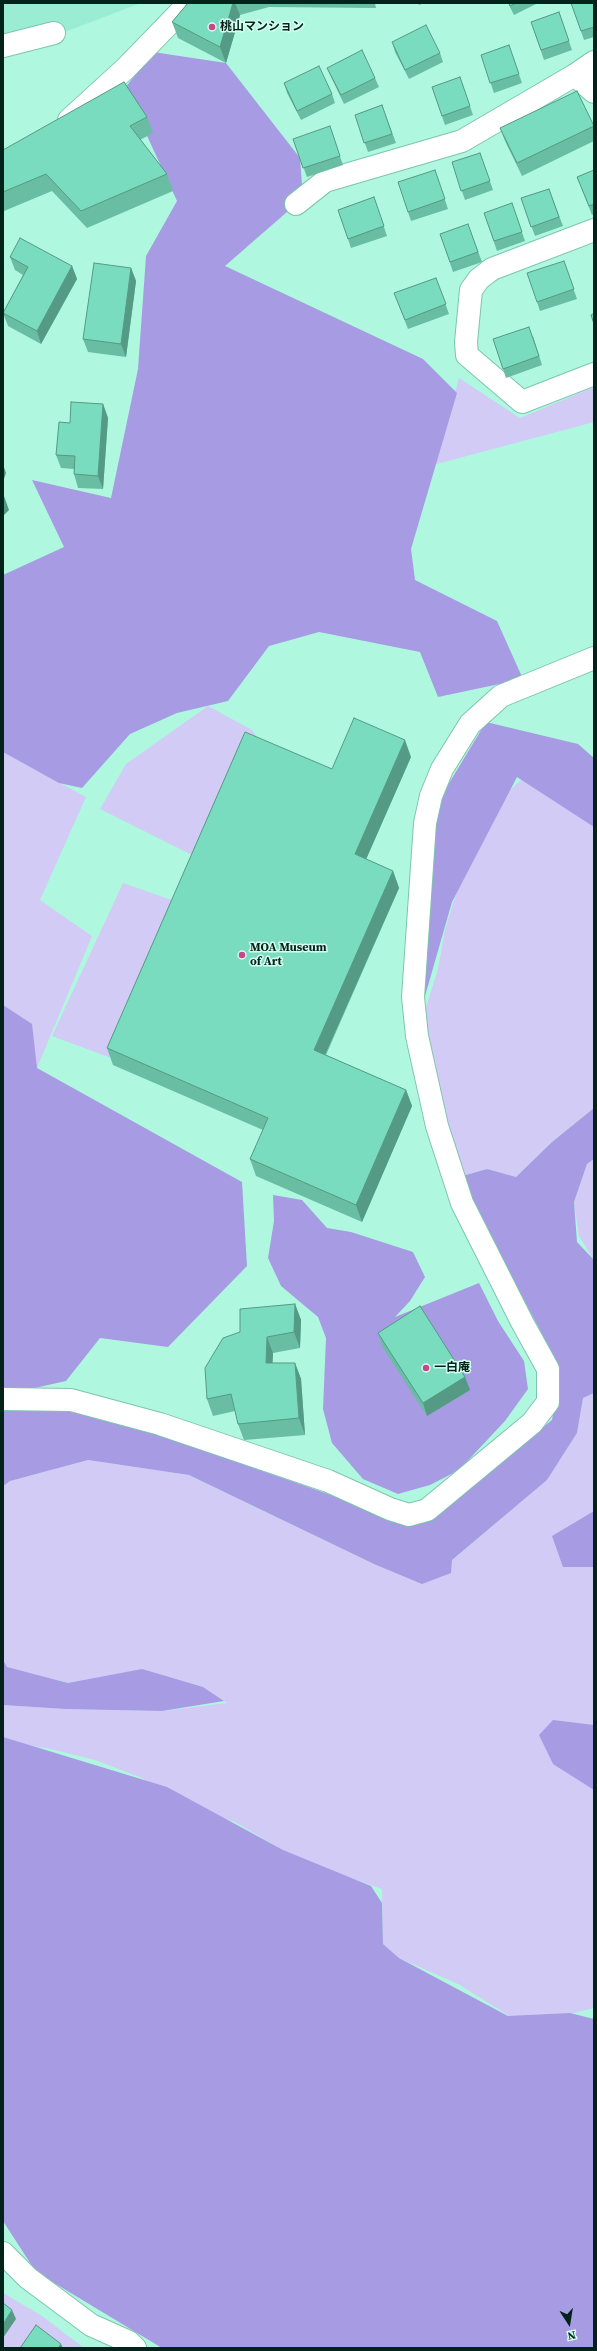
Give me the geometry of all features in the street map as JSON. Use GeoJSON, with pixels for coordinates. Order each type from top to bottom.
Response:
{"type":"FeatureCollection","features":[{"type":"Feature","properties":{"kind":"street"},"geometry":{"type":"LineString","coordinates":[[52,133],[59,130],[126,69],[189,3]]}},
{"type":"Feature","properties":{"kind":"street"},"geometry":{"type":"LineString","coordinates":[[3,46],[54,33]]}},
{"type":"Feature","properties":{"kind":"street"},"geometry":{"type":"LineString","coordinates":[[296,204],[325,181],[462,141],[575,75],[594,62]]}},
{"type":"Feature","properties":{"kind":"street"},"geometry":{"type":"LineString","coordinates":[[575,75],[594,92]]}},
{"type":"Feature","properties":{"kind":"street"},"geometry":{"type":"LineString","coordinates":[[594,230],[492,268],[479,279],[471,290],[466,342],[467,354],[522,402],[594,374]]}},
{"type":"Feature","properties":{"kind":"street"},"geometry":{"type":"LineString","coordinates":[[3,1399],[71,1400],[160,1424],[328,1481],[390,1509],[409,1515],[427,1510],[532,1422],[548,1402],[548,1369],[522,1322],[462,1204],[437,1126],[417,1036],[413,997],[425,823],[431,796],[442,769],[470,724],[501,696],[594,658]]}},
{"type":"Feature","properties":{"kind":"street"},"geometry":{"type":"LineString","coordinates":[[3,2253],[28,2278],[85,2321],[129,2342],[135,2348]]}},
{"type":"Feature","properties":{"kind":"shaded area"},"geometry":{"type":"Polygon","coordinates":[[[3,3],[141,3],[65,32],[3,47],[3,3]]]}},
{"type":"Feature","properties":{"kind":"shaded area"},"geometry":{"type":"Polygon","coordinates":[[[153,52],[226,63],[300,158],[303,198],[225,266],[423,359],[457,393],[411,549],[415,580],[497,621],[523,679],[438,697],[420,652],[319,632],[269,646],[228,701],[177,713],[130,734],[82,788],[59,783],[3,752],[3,575],[64,547],[32,480],[111,498],[138,369],[146,256],[177,201],[125,88],[153,52]]]}},
{"type":"Feature","properties":{"kind":"shaded area"},"geometry":{"type":"Polygon","coordinates":[[[459,378],[520,418],[594,387],[594,422],[433,465],[438,457],[459,378]]]}},
{"type":"Feature","properties":{"kind":"shaded area"},"geometry":{"type":"Polygon","coordinates":[[[208,706],[252,730],[270,754],[202,860],[100,809],[126,764],[208,706]]]}},
{"type":"Feature","properties":{"kind":"shaded area"},"geometry":{"type":"Polygon","coordinates":[[[486,722],[578,744],[594,758],[594,827],[517,777],[452,902],[425,996],[425,823],[486,722]]]}},
{"type":"Feature","properties":{"kind":"shaded area"},"geometry":{"type":"Polygon","coordinates":[[[3,752],[86,797],[40,900],[92,936],[37,1068],[3,1034],[3,752]]]}},
{"type":"Feature","properties":{"kind":"shaded area"},"geometry":{"type":"Polygon","coordinates":[[[524,777],[594,825],[594,1108],[552,1142],[516,1177],[487,1169],[459,1177],[417,1036],[438,969],[445,930],[456,894],[472,826],[524,777]]]}},
{"type":"Feature","properties":{"kind":"shaded area"},"geometry":{"type":"Polygon","coordinates":[[[123,883],[183,904],[122,1062],[52,1036],[123,883]]]}},
{"type":"Feature","properties":{"kind":"shaded area"},"geometry":{"type":"Polygon","coordinates":[[[3,1005],[32,1024],[37,1068],[242,1182],[247,1266],[168,1347],[100,1338],[66,1381],[3,1395],[3,1005]]]}},
{"type":"Feature","properties":{"kind":"shaded area"},"geometry":{"type":"Polygon","coordinates":[[[594,1108],[594,1159],[587,1164],[574,1202],[577,1242],[594,1260],[594,1393],[583,1398],[577,1433],[547,1480],[452,1560],[451,1573],[422,1584],[374,1564],[189,1475],[88,1460],[10,1481],[3,1486],[3,1407],[66,1408],[152,1432],[328,1494],[404,1525],[428,1521],[552,1420],[560,1368],[459,1177],[487,1169],[516,1177],[552,1142],[594,1108]]]}},
{"type":"Feature","properties":{"kind":"shaded area"},"geometry":{"type":"Polygon","coordinates":[[[594,1160],[594,1260],[579,1236],[574,1202],[587,1164],[594,1160]]]}},
{"type":"Feature","properties":{"kind":"shaded area"},"geometry":{"type":"Polygon","coordinates":[[[273,1195],[302,1200],[327,1228],[351,1232],[413,1252],[425,1277],[410,1301],[395,1317],[479,1283],[498,1321],[524,1361],[528,1389],[505,1421],[459,1470],[430,1485],[398,1494],[363,1479],[332,1443],[323,1409],[326,1338],[318,1317],[281,1286],[268,1258],[274,1221],[273,1195]]]}},
{"type":"Feature","properties":{"kind":"shaded area"},"geometry":{"type":"Polygon","coordinates":[[[594,1393],[594,2008],[524,2025],[458,1984],[399,1958],[383,1944],[382,1889],[298,1859],[235,1822],[186,1806],[142,1778],[95,1760],[51,1749],[26,1745],[3,1738],[3,1705],[65,1709],[162,1711],[227,1703],[203,1687],[140,1671],[69,1683],[6,1667],[3,1660],[3,1484],[6,1482],[88,1460],[189,1475],[374,1564],[452,1560],[547,1480],[577,1433],[583,1398],[594,1393]]]}},
{"type":"Feature","properties":{"kind":"shaded area"},"geometry":{"type":"Polygon","coordinates":[[[594,1511],[594,1567],[563,1567],[552,1536],[594,1511]]]}},
{"type":"Feature","properties":{"kind":"shaded area"},"geometry":{"type":"Polygon","coordinates":[[[3,1660],[7,1667],[68,1683],[142,1669],[203,1687],[224,1701],[162,1711],[65,1709],[3,1705],[3,1660]]]}},
{"type":"Feature","properties":{"kind":"shaded area"},"geometry":{"type":"Polygon","coordinates":[[[553,1720],[594,1725],[594,1790],[553,1764],[539,1735],[553,1720]]]}},
{"type":"Feature","properties":{"kind":"shaded area"},"geometry":{"type":"Polygon","coordinates":[[[3,1737],[167,1787],[283,1850],[371,1886],[382,1903],[383,1944],[399,1958],[508,2016],[570,2013],[594,2019],[594,2348],[162,2348],[36,2272],[3,2221],[3,1737]]]}},
{"type":"Feature","properties":{"kind":"shaded area"},"geometry":{"type":"Polygon","coordinates":[[[3,2293],[42,2316],[84,2348],[3,2348],[3,2293]]]}},
{"type":"Feature","properties":{"kind":"building"},"geometry":{"type":"Polygon","coordinates":[[[188,3],[233,3],[220,47],[172,22],[188,3]]]}},
{"type":"Feature","properties":{"kind":"building"},"geometry":{"type":"Polygon","coordinates":[[[509,3],[516,3],[510,6],[509,3]]]}},
{"type":"Feature","properties":{"kind":"building"},"geometry":{"type":"Polygon","coordinates":[[[571,3],[594,3],[594,27],[581,31],[571,3]]]}},
{"type":"Feature","properties":{"kind":"building"},"geometry":{"type":"Polygon","coordinates":[[[559,12],[569,41],[541,50],[531,22],[559,12]]]}},
{"type":"Feature","properties":{"kind":"building"},"geometry":{"type":"Polygon","coordinates":[[[426,25],[440,53],[405,70],[392,42],[426,25]]]}},
{"type":"Feature","properties":{"kind":"building"},"geometry":{"type":"Polygon","coordinates":[[[509,45],[519,74],[490,83],[481,55],[509,45]]]}},
{"type":"Feature","properties":{"kind":"building"},"geometry":{"type":"Polygon","coordinates":[[[362,50],[375,78],[341,95],[327,68],[362,50]]]}},
{"type":"Feature","properties":{"kind":"building"},"geometry":{"type":"Polygon","coordinates":[[[319,66],[332,94],[297,111],[284,83],[319,66]]]}},
{"type":"Feature","properties":{"kind":"building"},"geometry":{"type":"Polygon","coordinates":[[[460,77],[470,106],[442,116],[432,87],[460,77]]]}},
{"type":"Feature","properties":{"kind":"building"},"geometry":{"type":"Polygon","coordinates":[[[124,82],[147,117],[130,126],[167,174],[81,211],[46,174],[3,192],[3,150],[124,82]]]}},
{"type":"Feature","properties":{"kind":"building"},"geometry":{"type":"Polygon","coordinates":[[[577,91],[594,126],[517,163],[500,128],[577,91]]]}},
{"type":"Feature","properties":{"kind":"building"},"geometry":{"type":"Polygon","coordinates":[[[382,105],[392,134],[364,143],[355,115],[382,105]]]}},
{"type":"Feature","properties":{"kind":"building"},"geometry":{"type":"Polygon","coordinates":[[[330,126],[340,156],[303,168],[293,139],[330,126]]]}},
{"type":"Feature","properties":{"kind":"building"},"geometry":{"type":"Polygon","coordinates":[[[480,153],[490,181],[461,191],[452,162],[480,153]]]}},
{"type":"Feature","properties":{"kind":"building"},"geometry":{"type":"Polygon","coordinates":[[[435,170],[445,199],[408,212],[398,182],[435,170]]]}},
{"type":"Feature","properties":{"kind":"building"},"geometry":{"type":"Polygon","coordinates":[[[594,170],[594,204],[589,206],[577,177],[594,170]]]}},
{"type":"Feature","properties":{"kind":"building"},"geometry":{"type":"Polygon","coordinates":[[[549,189],[559,217],[531,227],[521,198],[549,189]]]}},
{"type":"Feature","properties":{"kind":"building"},"geometry":{"type":"Polygon","coordinates":[[[374,197],[384,226],[348,239],[338,210],[374,197]]]}},
{"type":"Feature","properties":{"kind":"building"},"geometry":{"type":"Polygon","coordinates":[[[512,203],[522,232],[494,241],[484,213],[512,203]]]}},
{"type":"Feature","properties":{"kind":"building"},"geometry":{"type":"Polygon","coordinates":[[[468,224],[478,252],[450,262],[440,234],[468,224]]]}},
{"type":"Feature","properties":{"kind":"building"},"geometry":{"type":"Polygon","coordinates":[[[20,238],[72,266],[37,331],[3,313],[28,267],[10,257],[20,238]]]}},
{"type":"Feature","properties":{"kind":"building"},"geometry":{"type":"Polygon","coordinates":[[[564,261],[574,289],[537,302],[527,273],[564,261]]]}},
{"type":"Feature","properties":{"kind":"building"},"geometry":{"type":"Polygon","coordinates":[[[94,263],[131,268],[121,344],[83,339],[94,263]]]}},
{"type":"Feature","properties":{"kind":"building"},"geometry":{"type":"Polygon","coordinates":[[[436,278],[446,304],[405,320],[394,293],[436,278]]]}},
{"type":"Feature","properties":{"kind":"building"},"geometry":{"type":"Polygon","coordinates":[[[594,313],[594,324],[591,315],[594,313]]]}},
{"type":"Feature","properties":{"kind":"building"},"geometry":{"type":"Polygon","coordinates":[[[529,327],[539,356],[503,369],[493,339],[529,327]]]}},
{"type":"Feature","properties":{"kind":"building"},"geometry":{"type":"Polygon","coordinates":[[[71,402],[103,404],[98,476],[74,474],[75,456],[56,455],[59,422],[70,423],[71,402]]]}},
{"type":"Feature","properties":{"kind":"building"},"geometry":{"type":"Polygon","coordinates":[[[354,718],[405,740],[355,854],[393,871],[314,1050],[406,1090],[356,1205],[250,1159],[268,1118],[107,1048],[245,732],[332,769],[354,718]]]}},
{"type":"Feature","properties":{"kind":"building"},"geometry":{"type":"Polygon","coordinates":[[[295,1304],[294,1332],[267,1337],[266,1363],[295,1363],[299,1418],[238,1424],[231,1394],[207,1399],[205,1368],[223,1338],[240,1332],[240,1309],[295,1304]]]}},
{"type":"Feature","properties":{"kind":"building","name":"一白庵"},"geometry":{"type":"Polygon","coordinates":[[[420,1306],[465,1377],[423,1403],[378,1333],[420,1306]]]}},
{"type":"Feature","properties":{"kind":"building"},"geometry":{"type":"Polygon","coordinates":[[[3,2303],[12,2310],[3,2324],[3,2303]]]}},
{"type":"Feature","properties":{"kind":"building"},"geometry":{"type":"Polygon","coordinates":[[[36,2325],[61,2344],[58,2348],[20,2348],[36,2325]]]}},
{"type":"Feature","properties":{"kind":"place","name":"桃山マンション"},"geometry":{"type":"Point","coordinates":[212,27]}},
{"type":"Feature","properties":{"kind":"place","name":"MOA Museum of Art"},"geometry":{"type":"Point","coordinates":[242,955]}},
{"type":"Feature","properties":{"kind":"place","name":"一白庵"},"geometry":{"type":"Point","coordinates":[426,1368]}}]}
